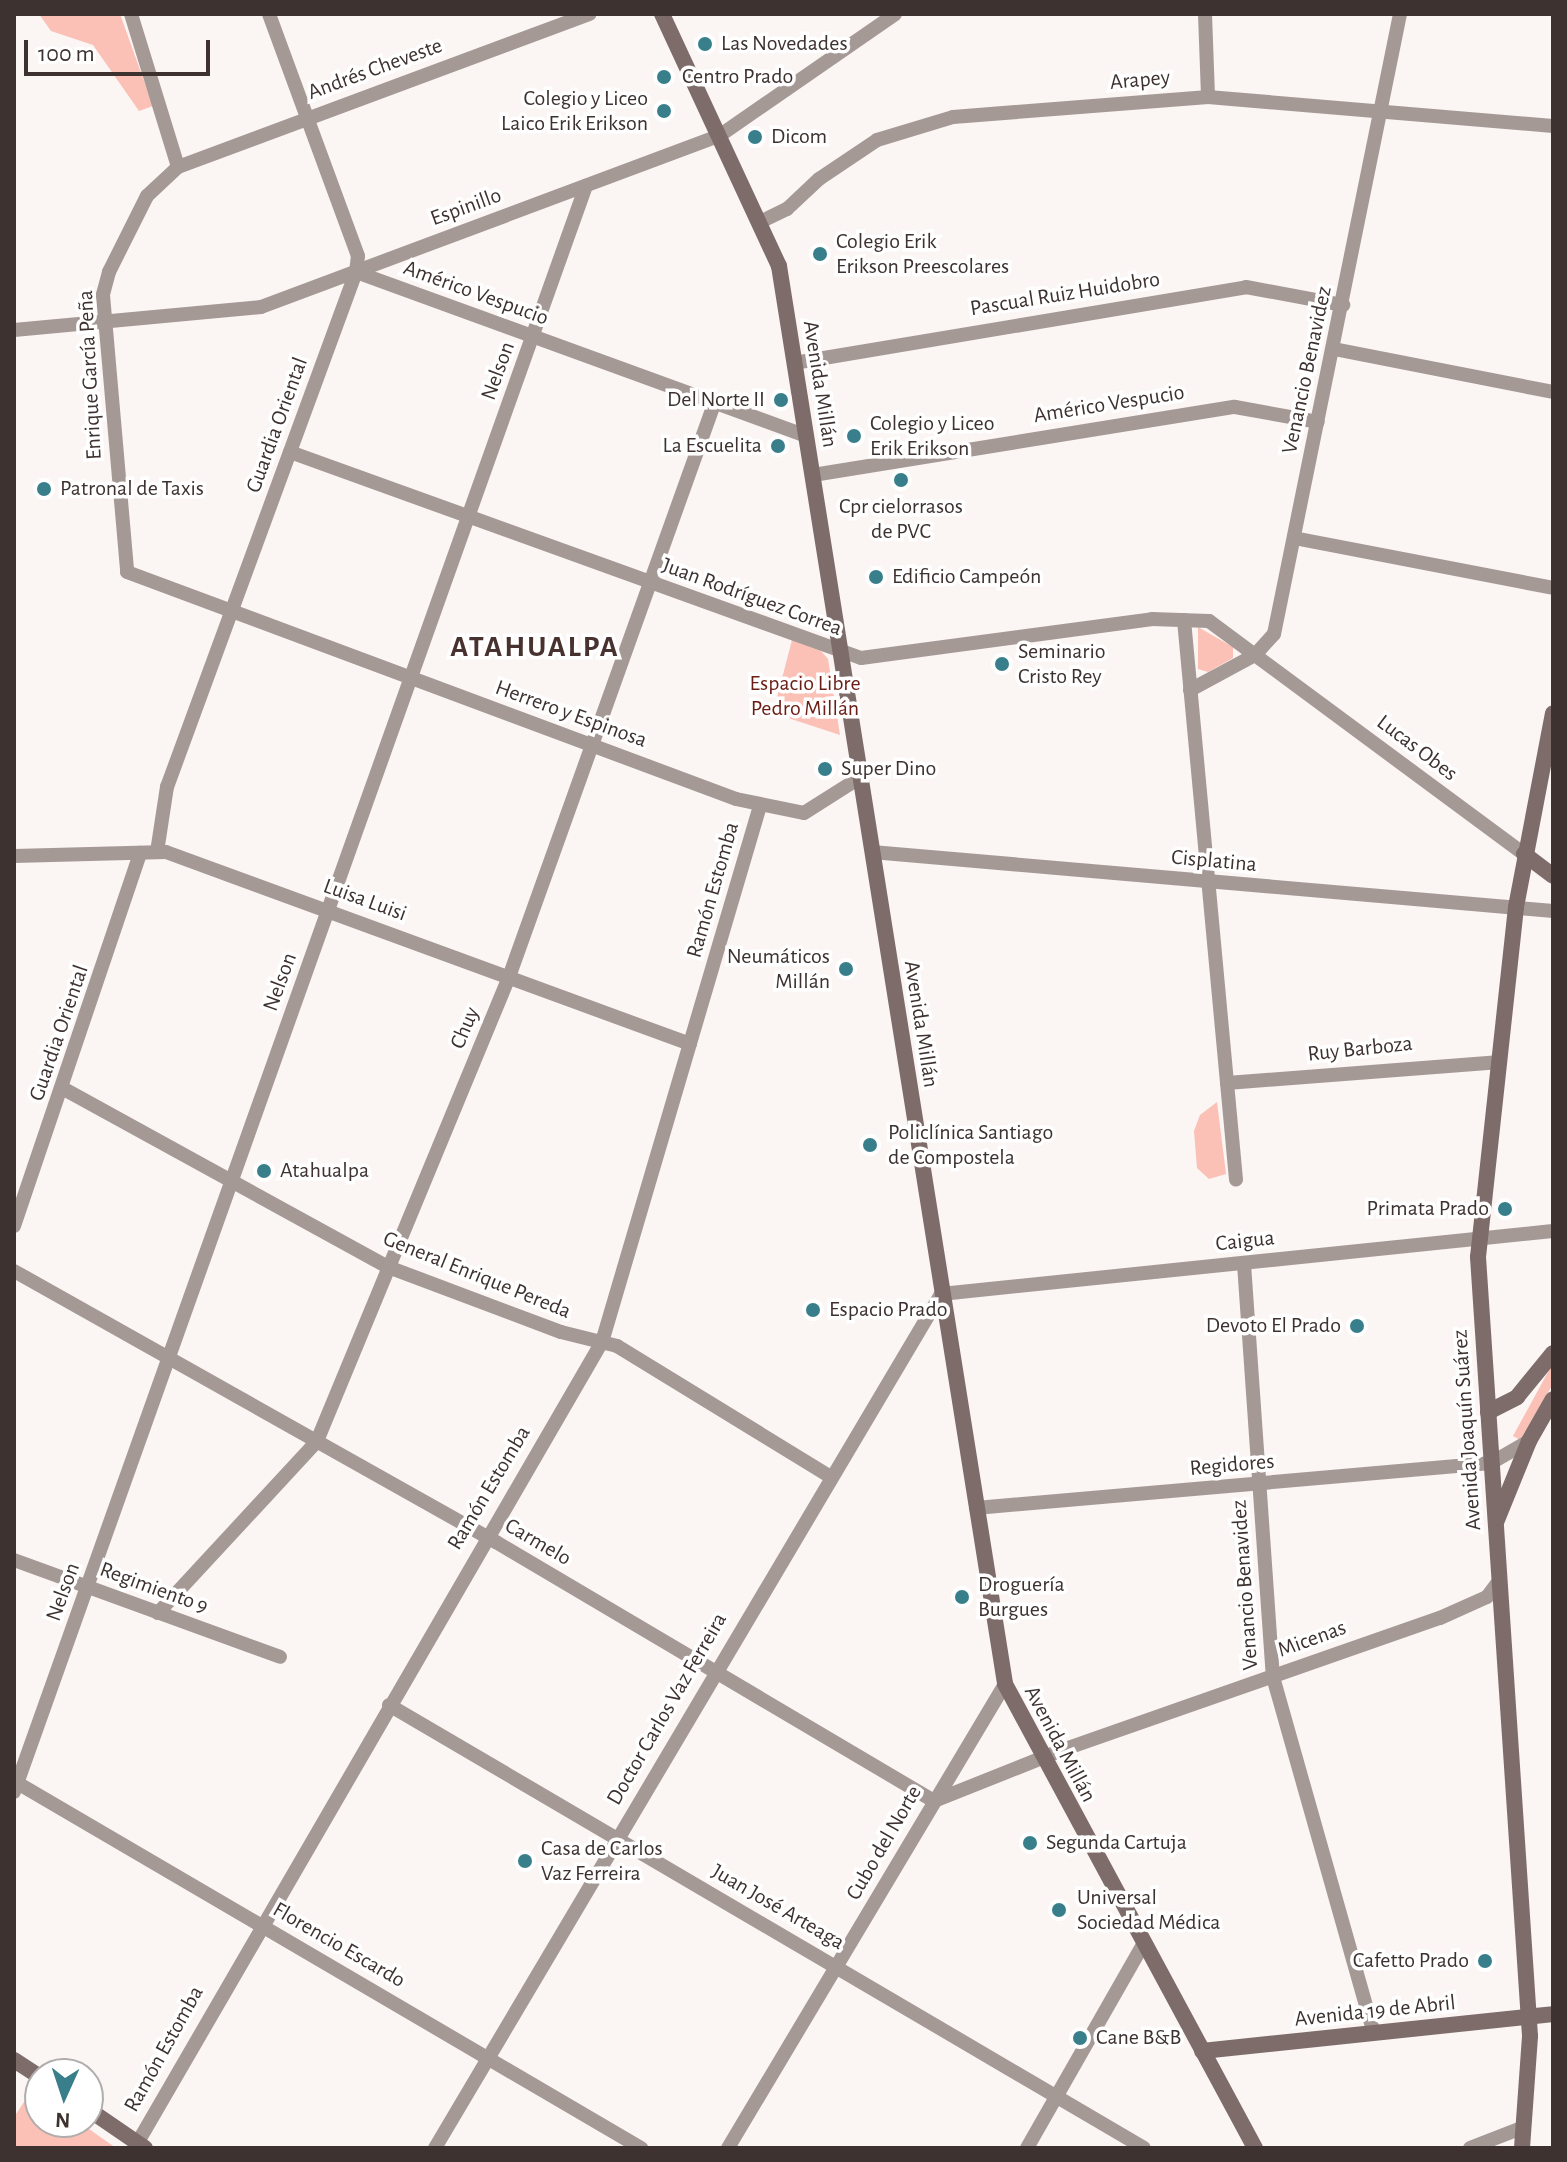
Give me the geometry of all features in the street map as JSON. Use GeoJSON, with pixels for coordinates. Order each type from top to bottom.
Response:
{"type":"FeatureCollection","features":[{"type":"Feature","properties":{"kind":"main road","name":"Avenida Millán"},"geometry":{"type":"LineString","coordinates":[[662,14],[779,266],[1005,1684],[1043,1760],[1255,2148]]}},
{"type":"Feature","properties":{"kind":"main road","name":"Avenida Joaquín Suárez"},"geometry":{"type":"LineString","coordinates":[[1522,2148],[1528,2018],[1479,1237],[1516,907],[1553,716]]}},
{"type":"Feature","properties":{"kind":"main road","name":"Lucas Obes"},"geometry":{"type":"LineString","coordinates":[[1524,854],[1553,876]]}},
{"type":"Feature","properties":{"kind":"main road"},"geometry":{"type":"LineString","coordinates":[[1488,1412],[1517,1397],[1553,1353]]}},
{"type":"Feature","properties":{"kind":"main road"},"geometry":{"type":"LineString","coordinates":[[1495,1525],[1529,1441],[1553,1399]]}},
{"type":"Feature","properties":{"kind":"main road","name":"Avenida 19 de Abril"},"geometry":{"type":"LineString","coordinates":[[1202,2051],[1553,2014]]}},
{"type":"Feature","properties":{"kind":"main road"},"geometry":{"type":"LineString","coordinates":[[104,2120],[141,2145]]}},
{"type":"Feature","properties":{"kind":"street"},"geometry":{"type":"LineString","coordinates":[[131,14],[178,167]]}},
{"type":"Feature","properties":{"kind":"street","name":"Guardia Oriental"},"geometry":{"type":"LineString","coordinates":[[157,852],[167,787],[356,272],[358,256],[269,14]]}},
{"type":"Feature","properties":{"kind":"street","name":"Andrés Cheveste"},"geometry":{"type":"LineString","coordinates":[[178,167],[589,14]]}},
{"type":"Feature","properties":{"kind":"street","name":"Espinillo"},"geometry":{"type":"LineString","coordinates":[[14,330],[247,310],[356,272],[719,136],[895,14]]}},
{"type":"Feature","properties":{"kind":"street"},"geometry":{"type":"LineString","coordinates":[[1205,14],[1208,97]]}},
{"type":"Feature","properties":{"kind":"street","name":"Venancio Benavidez"},"geometry":{"type":"LineString","coordinates":[[1190,690],[1255,655],[1274,634],[1400,14]]}},
{"type":"Feature","properties":{"kind":"street","name":"Arapey"},"geometry":{"type":"LineString","coordinates":[[760,222],[797,202],[846,159],[912,128],[953,117],[1208,97],[1553,126]]}},
{"type":"Feature","properties":{"kind":"street","name":"Enrique García Peña"},"geometry":{"type":"LineString","coordinates":[[127,572],[105,322],[109,272],[147,196],[178,167]]}},
{"type":"Feature","properties":{"kind":"street","name":"Nelson"},"geometry":{"type":"LineString","coordinates":[[15,1785],[171,1357],[586,186]]}},
{"type":"Feature","properties":{"kind":"street","name":"Américo Vespucio"},"geometry":{"type":"LineString","coordinates":[[356,272],[806,436]]}},
{"type":"Feature","properties":{"kind":"street","name":"Pascual Ruiz Huidobro"},"geometry":{"type":"LineString","coordinates":[[794,363],[1246,287],[1343,305]]}},
{"type":"Feature","properties":{"kind":"street"},"geometry":{"type":"LineString","coordinates":[[1334,349],[1553,392]]}},
{"type":"Feature","properties":{"kind":"street","name":"Chuy"},"geometry":{"type":"LineString","coordinates":[[158,1613],[317,1441],[509,977],[714,404]]}},
{"type":"Feature","properties":{"kind":"street","name":"Américo Vespucio"},"geometry":{"type":"LineString","coordinates":[[813,475],[1235,407],[1318,422]]}},
{"type":"Feature","properties":{"kind":"street","name":"Juan Rodríguez Correa"},"geometry":{"type":"LineString","coordinates":[[290,452],[843,655],[861,658],[1152,619],[1214,624],[1255,655]]}},
{"type":"Feature","properties":{"kind":"street"},"geometry":{"type":"LineString","coordinates":[[1294,538],[1553,588]]}},
{"type":"Feature","properties":{"kind":"street","name":"Herrero y Espinosa"},"geometry":{"type":"LineString","coordinates":[[127,572],[760,806],[804,813],[861,777]]}},
{"type":"Feature","properties":{"kind":"street"},"geometry":{"type":"LineString","coordinates":[[1184,620],[1236,1180]]}},
{"type":"Feature","properties":{"kind":"street","name":"Lucas Obes"},"geometry":{"type":"LineString","coordinates":[[1255,655],[1524,854]]}},
{"type":"Feature","properties":{"kind":"street","name":"Ramón Estomba"},"geometry":{"type":"LineString","coordinates":[[141,2145],[261,1925],[602,1342],[760,806]]}},
{"type":"Feature","properties":{"kind":"street","name":"Luisa Luisi"},"geometry":{"type":"LineString","coordinates":[[14,856],[157,852],[329,911],[690,1044]]}},
{"type":"Feature","properties":{"kind":"street","name":"Cisplatina"},"geometry":{"type":"LineString","coordinates":[[872,852],[1553,911]]}},
{"type":"Feature","properties":{"kind":"street","name":"Guardia Oriental"},"geometry":{"type":"LineString","coordinates":[[14,1226],[64,1089],[140,853]]}},
{"type":"Feature","properties":{"kind":"street","name":"Ruy Barboza"},"geometry":{"type":"LineString","coordinates":[[1227,1083],[1497,1062]]}},
{"type":"Feature","properties":{"kind":"street","name":"General Enrique Pereda"},"geometry":{"type":"LineString","coordinates":[[64,1089],[388,1267],[561,1332],[625,1350],[831,1477]]}},
{"type":"Feature","properties":{"kind":"street","name":"Caigua"},"geometry":{"type":"LineString","coordinates":[[941,1294],[1553,1231]]}},
{"type":"Feature","properties":{"kind":"street","name":"Venancio Benavidez"},"geometry":{"type":"LineString","coordinates":[[1244,1264],[1273,1677],[1374,2033]]}},
{"type":"Feature","properties":{"kind":"street","name":"Carmelo"},"geometry":{"type":"LineString","coordinates":[[14,1271],[486,1536],[934,1801]]}},
{"type":"Feature","properties":{"kind":"street","name":"Doctor Carlos Vaz Ferreira"},"geometry":{"type":"LineString","coordinates":[[435,2148],[714,1671],[941,1294]]}},
{"type":"Feature","properties":{"kind":"street"},"geometry":{"type":"LineString","coordinates":[[1491,1463],[1529,1441]]}},
{"type":"Feature","properties":{"kind":"street","name":"Regidores"},"geometry":{"type":"LineString","coordinates":[[976,1508],[1491,1463]]}},
{"type":"Feature","properties":{"kind":"street","name":"Regimiento 9"},"geometry":{"type":"LineString","coordinates":[[14,1560],[280,1657]]}},
{"type":"Feature","properties":{"kind":"street","name":"Micenas"},"geometry":{"type":"LineString","coordinates":[[1043,1760],[1476,1604],[1499,1581]]}},
{"type":"Feature","properties":{"kind":"street","name":"Cubo del Norte"},"geometry":{"type":"LineString","coordinates":[[728,2148],[1005,1684]]}},
{"type":"Feature","properties":{"kind":"street","name":"Juan José Arteaga"},"geometry":{"type":"LineString","coordinates":[[389,1705],[1144,2148]]}},
{"type":"Feature","properties":{"kind":"street"},"geometry":{"type":"LineString","coordinates":[[934,1801],[1043,1760]]}},
{"type":"Feature","properties":{"kind":"street","name":"Florencio Escardo"},"geometry":{"type":"LineString","coordinates":[[15,1785],[641,2148]]}},
{"type":"Feature","properties":{"kind":"street"},"geometry":{"type":"LineString","coordinates":[[1027,2148],[1143,1945]]}},
{"type":"Feature","properties":{"kind":"street"},"geometry":{"type":"LineString","coordinates":[[1470,2148],[1524,2127]]}},
{"type":"Feature","properties":{"kind":"green space"},"geometry":{"type":"Polygon","coordinates":[[[39,14],[120,14],[153,106],[139,111],[93,45],[51,31],[39,14]]]}},
{"type":"Feature","properties":{"kind":"green space"},"geometry":{"type":"Polygon","coordinates":[[[1198,627],[1233,647],[1233,658],[1208,672],[1198,669],[1198,627]]]}},
{"type":"Feature","properties":{"kind":"green space","name":"Espacio Libre Pedro Millán"},"geometry":{"type":"Polygon","coordinates":[[[792,640],[821,651],[828,659],[840,735],[773,713],[792,640]]]}},
{"type":"Feature","properties":{"kind":"green space"},"geometry":{"type":"Polygon","coordinates":[[[1217,1102],[1226,1174],[1209,1179],[1197,1168],[1194,1131],[1200,1115],[1217,1102]]]}},
{"type":"Feature","properties":{"kind":"green space"},"geometry":{"type":"Polygon","coordinates":[[[1553,1363],[1553,1384],[1520,1440],[1513,1436],[1553,1363]]]}},
{"type":"Feature","properties":{"kind":"green space"},"geometry":{"type":"Polygon","coordinates":[[[24,2102],[24,2138],[102,2138],[116,2148],[14,2148],[14,2117],[24,2102]]]}},
{"type":"Feature","properties":{"kind":"place","name":"Las Novedades"},"geometry":{"type":"Point","coordinates":[705,44]}},
{"type":"Feature","properties":{"kind":"place","name":"Centro Prado"},"geometry":{"type":"Point","coordinates":[664,77]}},
{"type":"Feature","properties":{"kind":"place","name":"Colegio y Liceo Laico Erik Erikson"},"geometry":{"type":"Point","coordinates":[664,111]}},
{"type":"Feature","properties":{"kind":"place","name":"Dicom"},"geometry":{"type":"Point","coordinates":[755,137]}},
{"type":"Feature","properties":{"kind":"place","name":"Colegio Erik Erikson Preescolares"},"geometry":{"type":"Point","coordinates":[820,254]}},
{"type":"Feature","properties":{"kind":"place","name":"Del Norte II"},"geometry":{"type":"Point","coordinates":[781,400]}},
{"type":"Feature","properties":{"kind":"place","name":"Colegio y Liceo Erik Erikson"},"geometry":{"type":"Point","coordinates":[854,436]}},
{"type":"Feature","properties":{"kind":"place","name":"La Escuelita"},"geometry":{"type":"Point","coordinates":[778,446]}},
{"type":"Feature","properties":{"kind":"place","name":"Cpr cielorrasos de PVC"},"geometry":{"type":"Point","coordinates":[901,480]}},
{"type":"Feature","properties":{"kind":"place","name":"Patronal de Taxis"},"geometry":{"type":"Point","coordinates":[44,489]}},
{"type":"Feature","properties":{"kind":"place","name":"Edificio Campeón"},"geometry":{"type":"Point","coordinates":[876,577]}},
{"type":"Feature","properties":{"kind":"place","name":"Seminario Cristo Rey"},"geometry":{"type":"Point","coordinates":[1002,664]}},
{"type":"Feature","properties":{"kind":"place","name":"Super Dino"},"geometry":{"type":"Point","coordinates":[825,769]}},
{"type":"Feature","properties":{"kind":"place","name":"Neumáticos Millán"},"geometry":{"type":"Point","coordinates":[846,969]}},
{"type":"Feature","properties":{"kind":"place","name":"Policlínica Santiago de Compostela"},"geometry":{"type":"Point","coordinates":[870,1145]}},
{"type":"Feature","properties":{"kind":"place","name":"Atahualpa"},"geometry":{"type":"Point","coordinates":[264,1171]}},
{"type":"Feature","properties":{"kind":"place","name":"Primata Prado"},"geometry":{"type":"Point","coordinates":[1505,1209]}},
{"type":"Feature","properties":{"kind":"place","name":"Espacio Prado"},"geometry":{"type":"Point","coordinates":[813,1310]}},
{"type":"Feature","properties":{"kind":"place","name":"Devoto El Prado"},"geometry":{"type":"Point","coordinates":[1357,1326]}},
{"type":"Feature","properties":{"kind":"place","name":"Droguería Burgues"},"geometry":{"type":"Point","coordinates":[962,1597]}},
{"type":"Feature","properties":{"kind":"place","name":"Segunda Cartuja"},"geometry":{"type":"Point","coordinates":[1030,1843]}},
{"type":"Feature","properties":{"kind":"place","name":"Casa de Carlos Vaz Ferreira"},"geometry":{"type":"Point","coordinates":[525,1861]}},
{"type":"Feature","properties":{"kind":"place","name":"Universal Sociedad Médica"},"geometry":{"type":"Point","coordinates":[1059,1910]}},
{"type":"Feature","properties":{"kind":"place","name":"Cafetto Prado"},"geometry":{"type":"Point","coordinates":[1485,1961]}},
{"type":"Feature","properties":{"kind":"place","name":"Cane B&B"},"geometry":{"type":"Point","coordinates":[1080,2038]}},
{"type":"Feature","properties":{"kind":"district","name":"ATAHUALPA"},"geometry":{"type":"Point","coordinates":[535,647]}}]}
